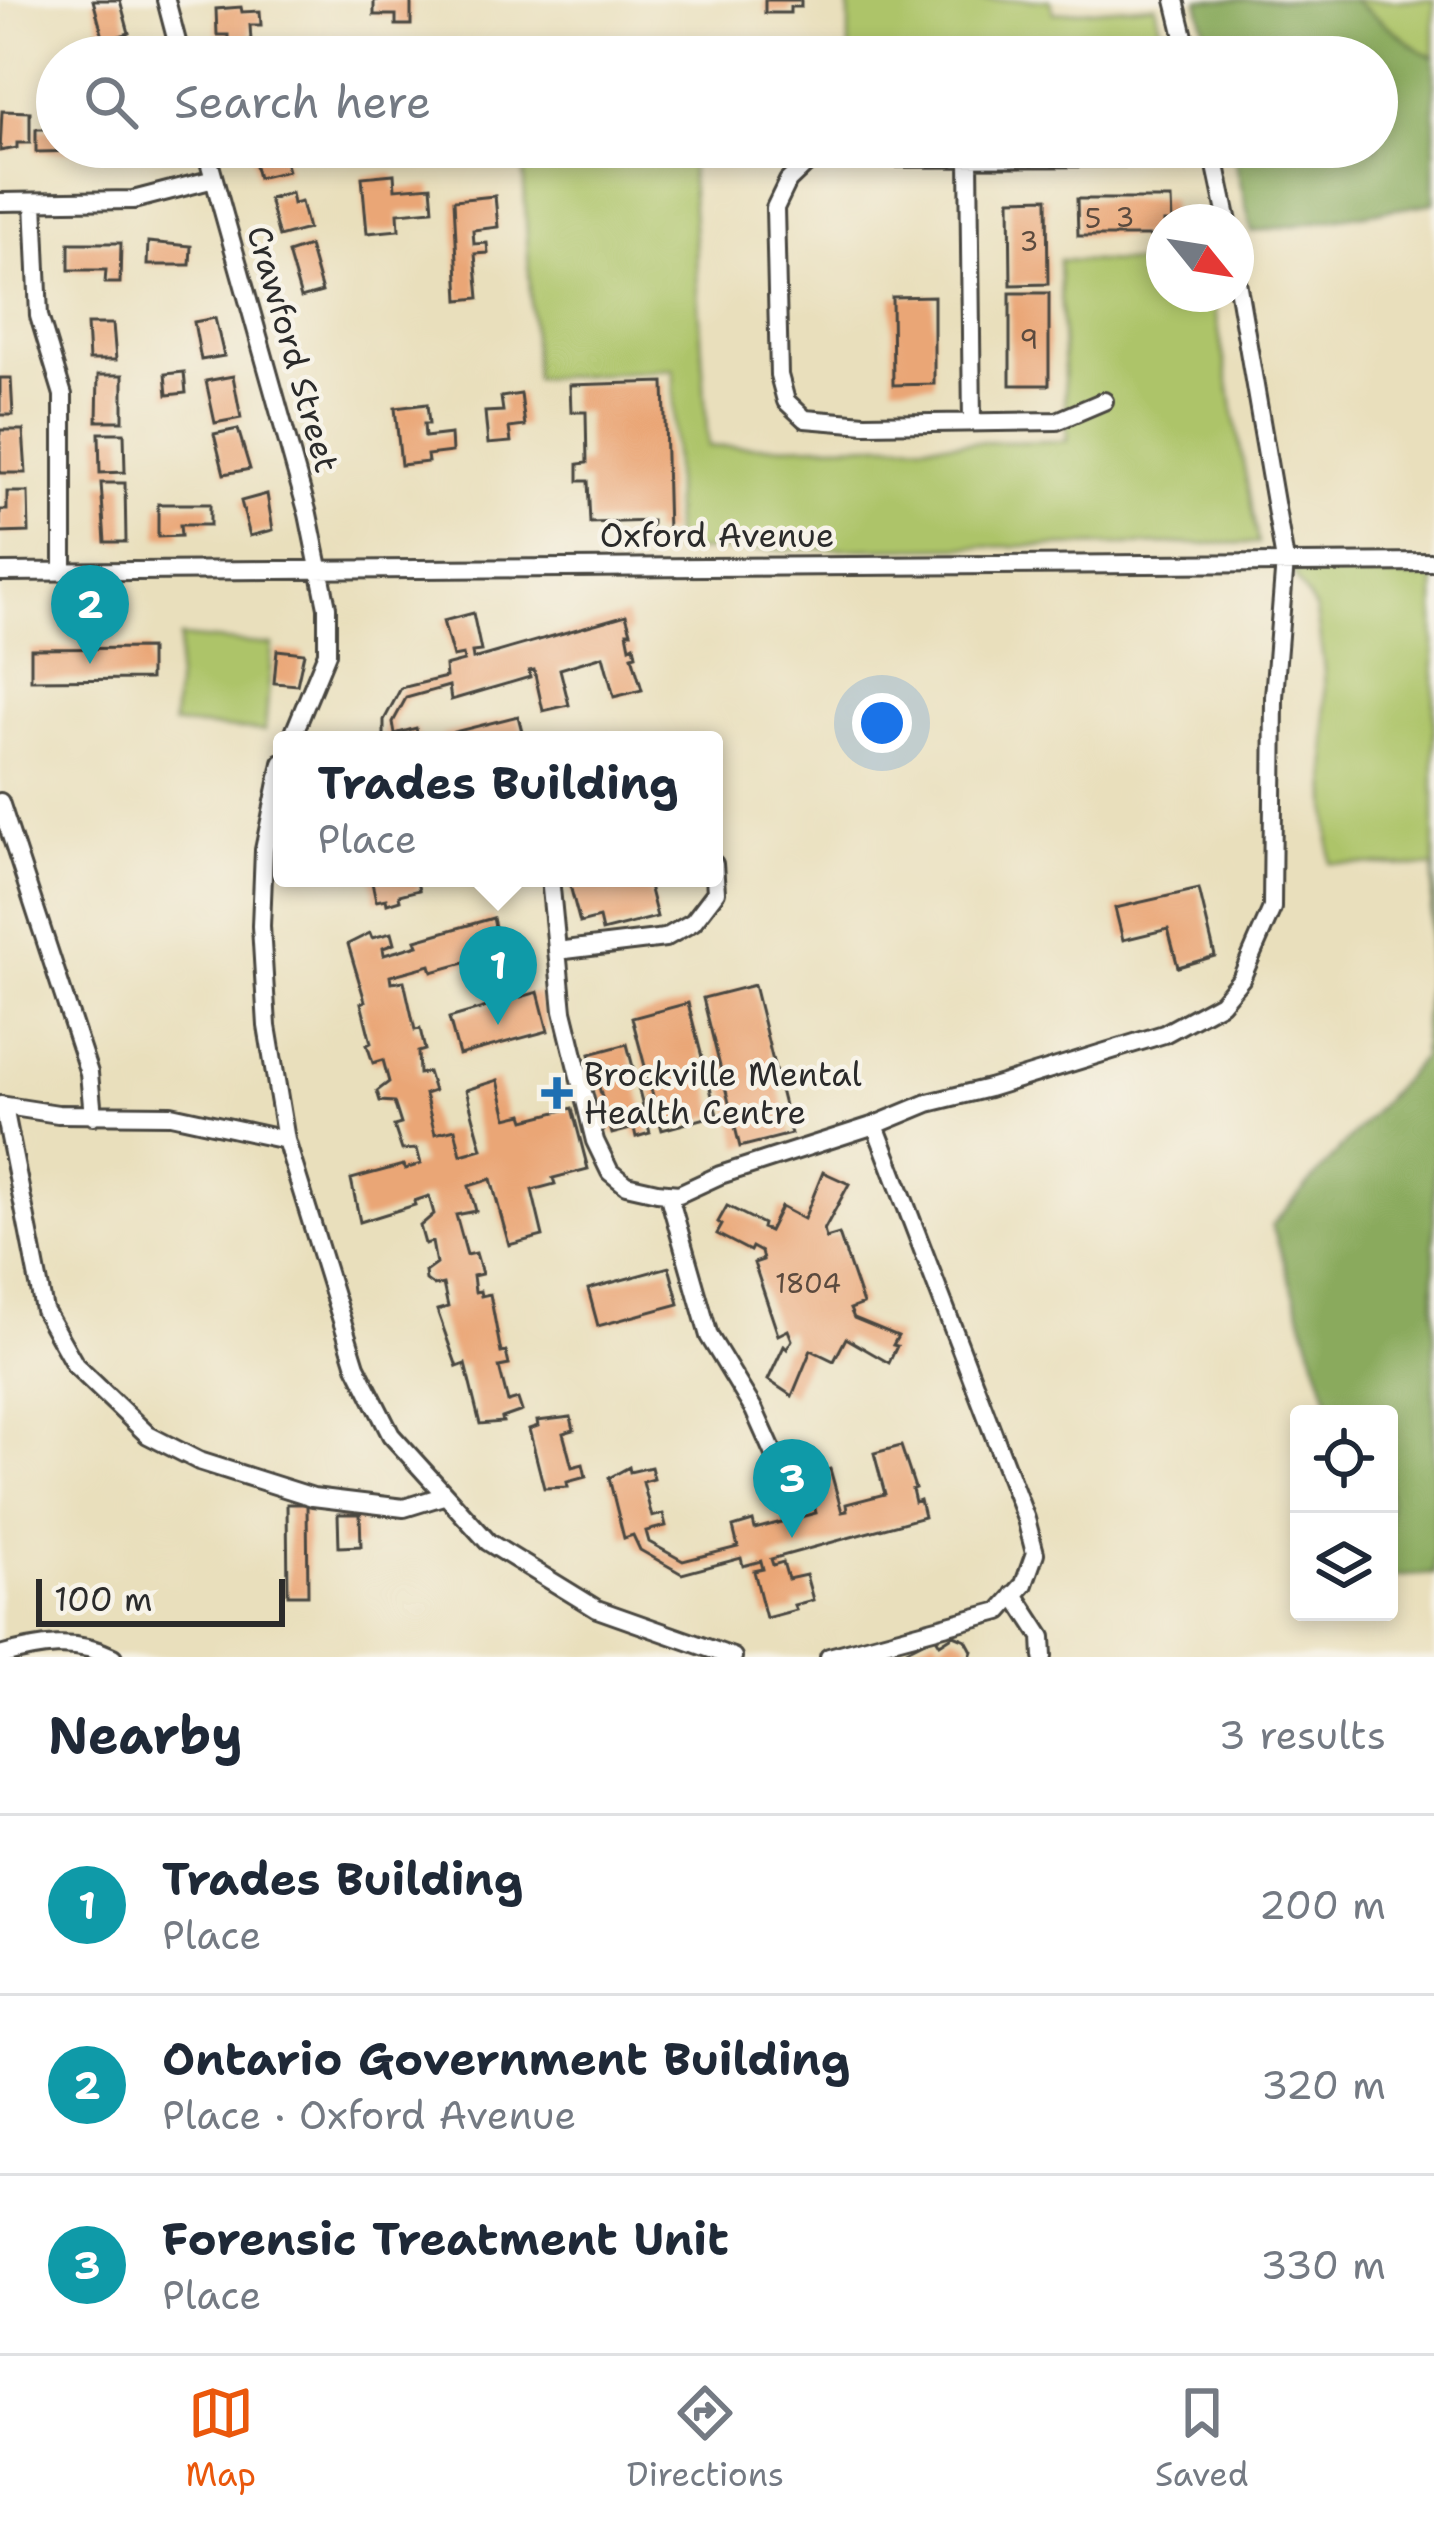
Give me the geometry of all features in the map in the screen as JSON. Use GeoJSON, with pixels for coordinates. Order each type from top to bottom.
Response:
{"type":"FeatureCollection","features":[{"type":"Feature","properties":{"kind":"street"},"geometry":{"type":"LineString","coordinates":[[166,0],[175,36]]}},
{"type":"Feature","properties":{"kind":"street"},"geometry":{"type":"LineString","coordinates":[[1175,0],[1184,36]]}},
{"type":"Feature","properties":{"kind":"street","name":"Crawford Street"},"geometry":{"type":"LineString","coordinates":[[211,168],[308,514],[327,608],[327,653],[295,731]]}},
{"type":"Feature","properties":{"kind":"street"},"geometry":{"type":"LineString","coordinates":[[802,168],[788,181],[775,208],[779,375],[786,401],[805,419],[865,424],[1057,421],[1104,401]]}},
{"type":"Feature","properties":{"kind":"street"},"geometry":{"type":"LineString","coordinates":[[969,168],[972,422]]}},
{"type":"Feature","properties":{"kind":"street"},"geometry":{"type":"LineString","coordinates":[[1217,168],[1224,204]]}},
{"type":"Feature","properties":{"kind":"street"},"geometry":{"type":"LineString","coordinates":[[0,202],[134,200],[214,179]]}},
{"type":"Feature","properties":{"kind":"street"},"geometry":{"type":"LineString","coordinates":[[34,202],[39,316],[63,395],[63,572]]}},
{"type":"Feature","properties":{"kind":"street"},"geometry":{"type":"LineString","coordinates":[[551,887],[563,1011],[595,1141],[610,1172],[626,1185],[668,1193],[679,1194],[720,1175],[875,1125],[928,1102],[1164,1034],[1221,1004],[1241,979],[1272,908],[1274,697],[1285,561],[1242,312]]}},
{"type":"Feature","properties":{"kind":"street","name":"Oxford Avenue"},"geometry":{"type":"LineString","coordinates":[[0,572],[1434,562]]}},
{"type":"Feature","properties":{"kind":"street"},"geometry":{"type":"LineString","coordinates":[[0,802],[89,1072],[93,1116]]}},
{"type":"Feature","properties":{"kind":"street"},"geometry":{"type":"LineString","coordinates":[[273,806],[264,850],[261,926],[267,1027],[286,1140],[356,1366],[391,1435],[488,1542],[596,1609],[733,1657]]}},
{"type":"Feature","properties":{"kind":"street"},"geometry":{"type":"LineString","coordinates":[[557,951],[665,938],[693,922],[716,887]]}},
{"type":"Feature","properties":{"kind":"street"},"geometry":{"type":"LineString","coordinates":[[286,1140],[171,1115],[93,1116],[2,1106],[44,1310],[75,1365],[148,1435],[199,1461],[313,1497],[404,1508],[443,1496]]}},
{"type":"Feature","properties":{"kind":"street"},"geometry":{"type":"LineString","coordinates":[[829,1657],[1000,1611],[1024,1584],[1035,1553],[875,1125]]}},
{"type":"Feature","properties":{"kind":"street"},"geometry":{"type":"LineString","coordinates":[[668,1193],[709,1336],[754,1410],[780,1468]]}},
{"type":"Feature","properties":{"kind":"street"},"geometry":{"type":"LineString","coordinates":[[1014,1594],[1042,1637],[1043,1657]]}},
{"type":"Feature","properties":{"kind":"street"},"geometry":{"type":"LineString","coordinates":[[0,1656],[39,1645],[92,1646],[112,1657]]}},
{"type":"Feature","properties":{"kind":"green space"},"geometry":{"type":"Polygon","coordinates":[[[849,0],[1050,0],[1054,13],[1155,5],[1162,36],[849,36],[849,0]]]}},
{"type":"Feature","properties":{"kind":"green space"},"geometry":{"type":"Polygon","coordinates":[[[1198,0],[1353,0],[1434,57],[1434,203],[1254,232],[1254,204],[1245,204],[1237,168],[1398,168],[1398,36],[1206,36],[1198,0]]]}},
{"type":"Feature","properties":{"kind":"green space"},"geometry":{"type":"Polygon","coordinates":[[[1353,0],[1434,0],[1434,57],[1425,54],[1353,0]]]}},
{"type":"Feature","properties":{"kind":"green space"},"geometry":{"type":"Polygon","coordinates":[[[523,168],[690,168],[708,447],[1067,441],[1059,260],[1146,262],[1146,312],[1215,312],[1258,543],[674,551],[674,369],[535,379],[523,168]]]}},
{"type":"Feature","properties":{"kind":"green space"},"geometry":{"type":"Polygon","coordinates":[[[1292,572],[1434,578],[1434,867],[1330,863],[1324,669],[1316,610],[1292,572]]]}},
{"type":"Feature","properties":{"kind":"green space"},"geometry":{"type":"Polygon","coordinates":[[[180,637],[272,645],[265,731],[173,724],[180,637]]]}},
{"type":"Feature","properties":{"kind":"green space"},"geometry":{"type":"Polygon","coordinates":[[[1434,867],[1434,1574],[1398,1576],[1398,1405],[1330,1405],[1272,1225],[1422,1058],[1434,867]]]}},
{"type":"Feature","properties":{"kind":"building"},"geometry":{"type":"Polygon","coordinates":[[[93,0],[120,0],[129,33],[103,36],[93,0]]]}},
{"type":"Feature","properties":{"kind":"building"},"geometry":{"type":"Polygon","coordinates":[[[374,0],[411,0],[411,25],[396,25],[396,15],[374,15],[374,0]]]}},
{"type":"Feature","properties":{"kind":"building"},"geometry":{"type":"Polygon","coordinates":[[[765,0],[801,0],[801,7],[790,7],[790,13],[765,13],[765,0]]]}},
{"type":"Feature","properties":{"kind":"building"},"geometry":{"type":"Polygon","coordinates":[[[216,9],[260,11],[261,25],[250,25],[251,36],[217,35],[216,9]]]}},
{"type":"Feature","properties":{"kind":"building"},"geometry":{"type":"Polygon","coordinates":[[[2,111],[30,112],[30,143],[0,151],[2,111]]]}},
{"type":"Feature","properties":{"kind":"building"},"geometry":{"type":"Polygon","coordinates":[[[255,168],[288,171],[258,178],[255,168]]]}},
{"type":"Feature","properties":{"kind":"building"},"geometry":{"type":"Polygon","coordinates":[[[394,174],[395,189],[431,186],[433,210],[398,213],[399,230],[367,233],[362,177],[394,174]]]}},
{"type":"Feature","properties":{"kind":"building"},"geometry":{"type":"Polygon","coordinates":[[[291,193],[293,204],[301,202],[308,229],[279,237],[269,199],[291,193]]]}},
{"type":"Feature","properties":{"kind":"building"},"geometry":{"type":"Polygon","coordinates":[[[495,196],[498,227],[473,230],[474,244],[487,243],[488,253],[475,254],[479,298],[459,300],[454,200],[495,196]]]}},
{"type":"Feature","properties":{"kind":"building"},"geometry":{"type":"Polygon","coordinates":[[[1047,198],[1048,284],[1011,285],[1010,199],[1047,198]]]}},
{"type":"Feature","properties":{"kind":"building"},"geometry":{"type":"Polygon","coordinates":[[[1077,199],[1171,199],[1171,204],[1146,204],[1146,236],[1078,236],[1077,199]]]}},
{"type":"Feature","properties":{"kind":"building"},"geometry":{"type":"Polygon","coordinates":[[[148,242],[191,246],[190,265],[147,265],[148,242]]]}},
{"type":"Feature","properties":{"kind":"building"},"geometry":{"type":"Polygon","coordinates":[[[69,243],[121,243],[120,283],[105,283],[106,270],[69,270],[69,243]]]}},
{"type":"Feature","properties":{"kind":"building"},"geometry":{"type":"Polygon","coordinates":[[[309,246],[322,292],[301,298],[288,253],[309,246]]]}},
{"type":"Feature","properties":{"kind":"building"},"geometry":{"type":"Polygon","coordinates":[[[1010,293],[1049,293],[1049,385],[1010,385],[1010,293]]]}},
{"type":"Feature","properties":{"kind":"building"},"geometry":{"type":"Polygon","coordinates":[[[934,296],[934,384],[893,385],[892,297],[934,296]]]}},
{"type":"Feature","properties":{"kind":"building"},"geometry":{"type":"Polygon","coordinates":[[[215,318],[224,356],[201,360],[194,322],[215,318]]]}},
{"type":"Feature","properties":{"kind":"building"},"geometry":{"type":"Polygon","coordinates":[[[87,324],[113,324],[116,360],[89,360],[87,324]]]}},
{"type":"Feature","properties":{"kind":"building"},"geometry":{"type":"Polygon","coordinates":[[[184,372],[186,393],[167,395],[165,374],[184,372]]]}},
{"type":"Feature","properties":{"kind":"building"},"geometry":{"type":"Polygon","coordinates":[[[98,375],[123,375],[123,421],[97,421],[98,375]]]}},
{"type":"Feature","properties":{"kind":"building"},"geometry":{"type":"Polygon","coordinates":[[[233,376],[241,418],[215,423],[206,381],[233,376]]]}},
{"type":"Feature","properties":{"kind":"building"},"geometry":{"type":"Polygon","coordinates":[[[0,378],[11,378],[13,415],[0,415],[0,378]]]}},
{"type":"Feature","properties":{"kind":"building"},"geometry":{"type":"Polygon","coordinates":[[[664,382],[668,533],[652,533],[652,521],[590,523],[588,481],[578,481],[578,464],[587,463],[586,412],[571,412],[570,385],[664,382]]]}},
{"type":"Feature","properties":{"kind":"building"},"geometry":{"type":"Polygon","coordinates":[[[521,394],[525,426],[509,428],[511,442],[488,444],[485,412],[503,411],[501,397],[521,394]]]}},
{"type":"Feature","properties":{"kind":"building"},"geometry":{"type":"Polygon","coordinates":[[[427,404],[425,437],[451,434],[452,452],[427,455],[428,462],[401,465],[395,408],[427,404]]]}},
{"type":"Feature","properties":{"kind":"building"},"geometry":{"type":"Polygon","coordinates":[[[238,429],[250,469],[224,474],[214,434],[238,429]]]}},
{"type":"Feature","properties":{"kind":"building"},"geometry":{"type":"Polygon","coordinates":[[[0,430],[23,430],[26,473],[0,473],[0,430]]]}},
{"type":"Feature","properties":{"kind":"building"},"geometry":{"type":"Polygon","coordinates":[[[99,433],[124,433],[125,472],[100,473],[99,433]]]}},
{"type":"Feature","properties":{"kind":"building"},"geometry":{"type":"Polygon","coordinates":[[[101,483],[125,483],[126,542],[105,542],[101,483]]]}},
{"type":"Feature","properties":{"kind":"building"},"geometry":{"type":"Polygon","coordinates":[[[7,492],[28,492],[29,532],[0,533],[0,510],[7,510],[7,492]]]}},
{"type":"Feature","properties":{"kind":"building"},"geometry":{"type":"Polygon","coordinates":[[[267,494],[273,530],[250,536],[241,501],[267,494]]]}},
{"type":"Feature","properties":{"kind":"building"},"geometry":{"type":"Polygon","coordinates":[[[158,504],[210,504],[210,525],[180,525],[181,536],[158,537],[158,504]]]}},
{"type":"Feature","properties":{"kind":"building"},"geometry":{"type":"Polygon","coordinates":[[[473,613],[481,651],[472,652],[473,659],[626,615],[642,690],[614,697],[603,656],[560,669],[569,705],[543,711],[534,670],[529,671],[530,677],[451,700],[449,686],[406,698],[393,722],[394,731],[384,731],[384,720],[401,688],[446,677],[445,666],[464,661],[463,655],[453,657],[443,621],[473,613]]]}},
{"type":"Feature","properties":{"kind":"building"},"geometry":{"type":"Polygon","coordinates":[[[150,648],[150,679],[31,680],[31,649],[150,648]]]}},
{"type":"Feature","properties":{"kind":"building"},"geometry":{"type":"Polygon","coordinates":[[[277,650],[304,653],[297,685],[274,683],[277,650]]]}},
{"type":"Feature","properties":{"kind":"building"},"geometry":{"type":"Polygon","coordinates":[[[518,716],[522,731],[458,731],[518,716]]]}},
{"type":"Feature","properties":{"kind":"building"},"geometry":{"type":"Polygon","coordinates":[[[373,887],[418,887],[399,895],[400,900],[376,901],[373,887]]]}},
{"type":"Feature","properties":{"kind":"building"},"geometry":{"type":"Polygon","coordinates":[[[570,887],[649,887],[657,917],[602,931],[599,918],[580,923],[570,887]]]}},
{"type":"Feature","properties":{"kind":"building"},"geometry":{"type":"Polygon","coordinates":[[[1199,889],[1215,956],[1178,967],[1168,929],[1123,940],[1115,908],[1199,889]]]}},
{"type":"Feature","properties":{"kind":"building"},"geometry":{"type":"Polygon","coordinates":[[[493,918],[501,953],[432,972],[430,965],[390,976],[391,983],[404,981],[415,1030],[420,1029],[425,1050],[418,1052],[419,1074],[428,1072],[434,1091],[425,1094],[435,1134],[455,1129],[461,1155],[482,1149],[466,1090],[498,1080],[507,1118],[523,1114],[525,1120],[572,1108],[588,1169],[553,1178],[555,1184],[532,1190],[543,1236],[509,1245],[491,1179],[469,1186],[476,1211],[456,1215],[467,1255],[476,1253],[482,1274],[473,1276],[475,1292],[490,1294],[501,1353],[506,1352],[509,1365],[499,1367],[508,1402],[518,1399],[522,1411],[502,1418],[503,1422],[480,1424],[465,1364],[457,1367],[437,1310],[448,1307],[443,1284],[434,1286],[426,1280],[425,1272],[436,1264],[432,1242],[425,1244],[420,1226],[434,1214],[429,1196],[360,1222],[351,1179],[421,1164],[417,1149],[402,1150],[394,1126],[401,1124],[394,1102],[380,1101],[377,1091],[389,1082],[383,1060],[373,1063],[367,1045],[371,1043],[361,1003],[365,1001],[348,944],[370,933],[372,938],[391,933],[394,944],[383,948],[384,955],[418,945],[416,940],[493,918]]]}},
{"type":"Feature","properties":{"kind":"building"},"geometry":{"type":"Polygon","coordinates":[[[754,985],[791,1134],[740,1147],[703,998],[754,985]]]}},
{"type":"Feature","properties":{"kind":"building"},"geometry":{"type":"Polygon","coordinates":[[[538,992],[548,1031],[459,1055],[449,1018],[538,992]]]}},
{"type":"Feature","properties":{"kind":"building"},"geometry":{"type":"Polygon","coordinates":[[[688,1003],[717,1115],[662,1130],[632,1018],[688,1003]]]}},
{"type":"Feature","properties":{"kind":"building"},"geometry":{"type":"Polygon","coordinates":[[[627,1044],[650,1133],[636,1137],[634,1128],[612,1134],[590,1054],[627,1044]]]}},
{"type":"Feature","properties":{"kind":"building"},"geometry":{"type":"Polygon","coordinates":[[[823,1172],[849,1184],[824,1230],[826,1238],[839,1234],[863,1304],[850,1309],[854,1318],[898,1336],[893,1345],[897,1346],[889,1363],[846,1338],[834,1361],[811,1350],[792,1396],[768,1380],[784,1346],[787,1349],[792,1340],[788,1330],[778,1335],[754,1263],[763,1260],[761,1252],[717,1234],[722,1225],[718,1222],[727,1206],[769,1231],[781,1207],[804,1219],[823,1172]]]}},
{"type":"Feature","properties":{"kind":"building"},"geometry":{"type":"Polygon","coordinates":[[[669,1267],[679,1304],[598,1326],[588,1289],[669,1267]]]}},
{"type":"Feature","properties":{"kind":"building"},"geometry":{"type":"Polygon","coordinates":[[[571,1417],[574,1430],[563,1433],[572,1467],[583,1464],[586,1477],[567,1482],[568,1487],[544,1488],[529,1429],[538,1426],[537,1421],[571,1417]]]}},
{"type":"Feature","properties":{"kind":"building"},"geometry":{"type":"Polygon","coordinates":[[[901,1446],[915,1502],[920,1500],[924,1517],[771,1559],[773,1565],[783,1562],[788,1579],[806,1575],[813,1600],[766,1618],[754,1571],[763,1569],[761,1561],[743,1566],[741,1558],[682,1574],[640,1550],[633,1535],[624,1538],[609,1478],[629,1467],[630,1472],[651,1467],[654,1479],[643,1482],[652,1517],[663,1514],[666,1526],[646,1531],[649,1542],[683,1561],[738,1547],[733,1527],[753,1521],[755,1529],[816,1513],[807,1475],[830,1469],[842,1512],[847,1511],[846,1504],[885,1494],[874,1453],[901,1446]]]}},
{"type":"Feature","properties":{"kind":"building"},"geometry":{"type":"Polygon","coordinates":[[[287,1504],[307,1504],[308,1595],[288,1595],[287,1504]]]}},
{"type":"Feature","properties":{"kind":"building"},"geometry":{"type":"Polygon","coordinates":[[[338,1514],[360,1514],[361,1546],[339,1547],[338,1514]]]}},
{"type":"Feature","properties":{"kind":"building"},"geometry":{"type":"Polygon","coordinates":[[[954,1635],[966,1640],[970,1657],[910,1657],[907,1650],[935,1636],[940,1644],[954,1635]]]}},
{"type":"Feature","properties":{"kind":"place","name":"Ontario Government Building"},"geometry":{"type":"Point","coordinates":[90,664]}},
{"type":"Feature","properties":{"kind":"place","name":"Trades Building"},"geometry":{"type":"Point","coordinates":[498,1025]}},
{"type":"Feature","properties":{"kind":"place","name":"Brockville Mental Health Centre"},"geometry":{"type":"Point","coordinates":[557,1093]}},
{"type":"Feature","properties":{"kind":"place","name":"Forensic Treatment Unit"},"geometry":{"type":"Point","coordinates":[792,1538]}}]}
